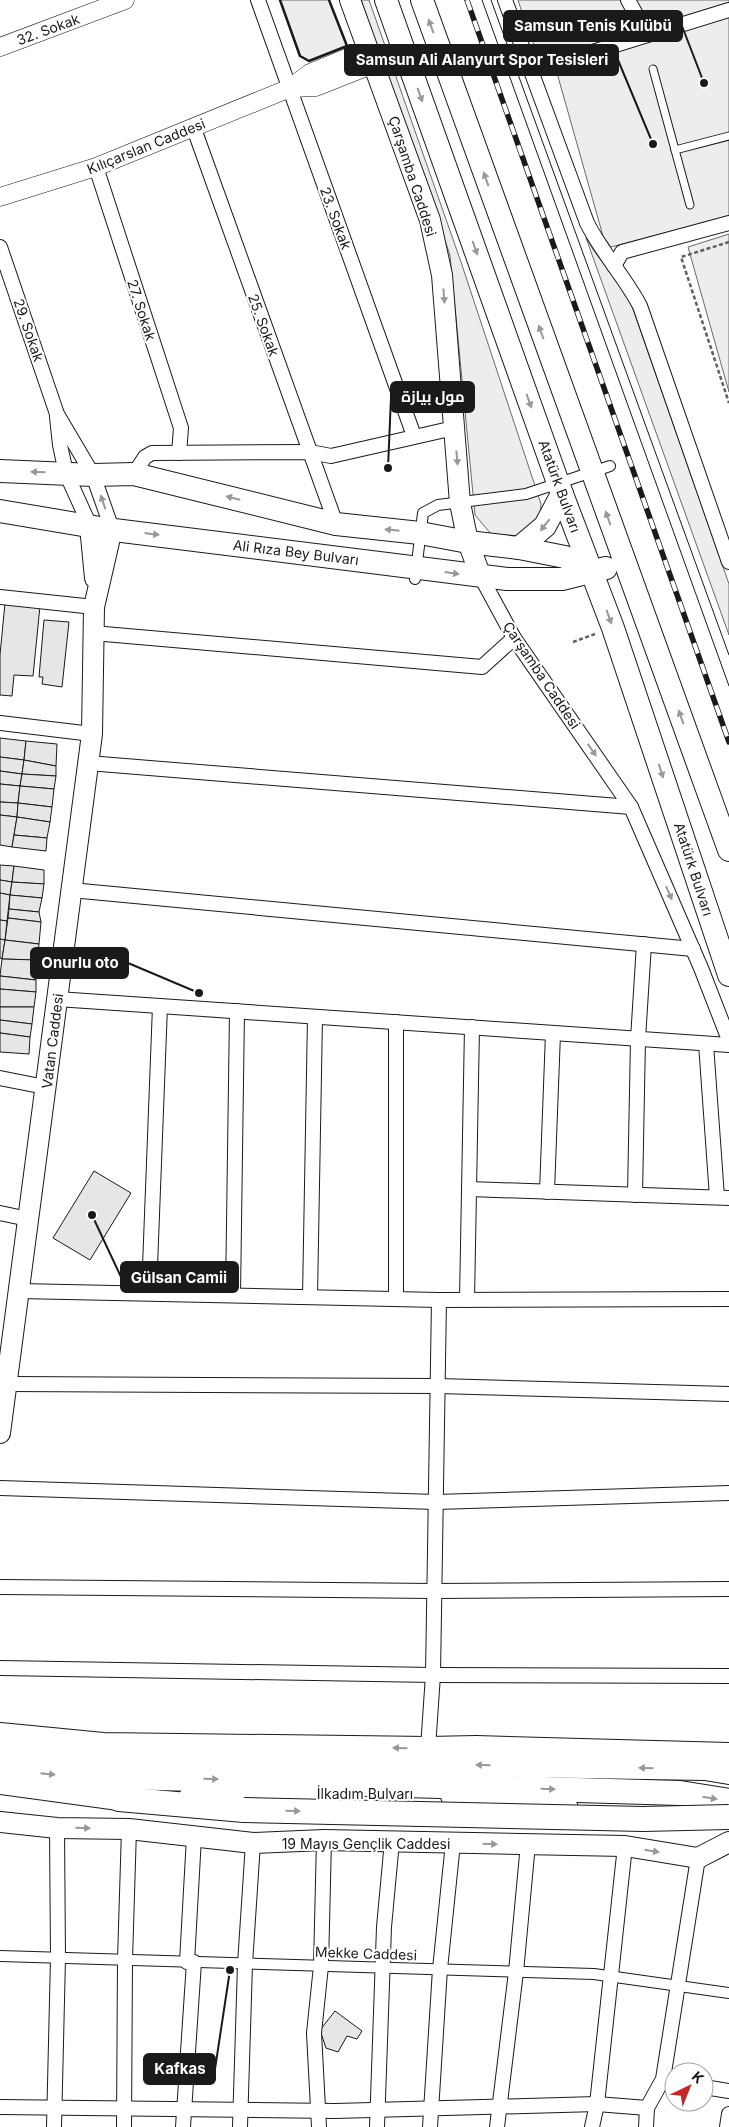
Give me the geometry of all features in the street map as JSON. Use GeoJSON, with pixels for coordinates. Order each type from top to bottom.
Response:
{"type":"FeatureCollection","features":[{"type":"Feature","properties":{"kind":"highway"},"geometry":{"type":"LineString","coordinates":[[0,1751],[45,1757],[705,1768],[726,1757]]}},
{"type":"Feature","properties":{"kind":"highway","name":"İlkadım Bulvarı"},"geometry":{"type":"LineString","coordinates":[[0,1768],[53,1775],[680,1793],[729,1801]]}},
{"type":"Feature","properties":{"kind":"highway"},"geometry":{"type":"LineString","coordinates":[[119,1799],[244,1810],[643,1819],[729,1817]]}},
{"type":"Feature","properties":{"kind":"main road","name":"Çarşamba Caddesi"},"geometry":{"type":"LineString","coordinates":[[350,0],[430,220],[442,276],[460,503],[468,542],[481,577]]}},
{"type":"Feature","properties":{"kind":"main road","name":"Atatürk Bulvarı"},"geometry":{"type":"LineString","coordinates":[[386,0],[560,489],[592,571],[729,975]]}},
{"type":"Feature","properties":{"kind":"main road"},"geometry":{"type":"LineString","coordinates":[[422,0],[601,469],[624,564],[729,850]]}},
{"type":"Feature","properties":{"kind":"main road"},"geometry":{"type":"LineString","coordinates":[[0,470],[94,475],[134,474],[336,524],[420,533],[565,557],[592,571]]}},
{"type":"Feature","properties":{"kind":"main road"},"geometry":{"type":"LineString","coordinates":[[519,548],[545,526],[560,489]]}},
{"type":"Feature","properties":{"kind":"main road","name":"Ali Rıza Bey Bulvarı"},"geometry":{"type":"LineString","coordinates":[[0,511],[90,526],[416,573],[525,580],[553,579],[624,564]]}},
{"type":"Feature","properties":{"kind":"main road"},"geometry":{"type":"LineString","coordinates":[[90,526],[95,600]]}},
{"type":"Feature","properties":{"kind":"main road","name":"Vatan Caddesi"},"geometry":{"type":"LineString","coordinates":[[0,1433],[6,1384],[6,1341],[19,1290],[92,734],[95,600],[112,529]]}},
{"type":"Feature","properties":{"kind":"main road"},"geometry":{"type":"LineString","coordinates":[[0,1734],[103,1744],[476,1747],[726,1757]]}},
{"type":"Feature","properties":{"kind":"main road","name":"İlkadım Bulvarı"},"geometry":{"type":"LineString","coordinates":[[0,1784],[119,1799],[397,1790],[729,1824]]}},
{"type":"Feature","properties":{"kind":"main road","name":"19 Mayıs Gençlik Caddesi"},"geometry":{"type":"LineString","coordinates":[[0,1822],[57,1828],[129,1829],[253,1843],[324,1840],[625,1846],[698,1858]]}},
{"type":"Feature","properties":{"kind":"main road"},"geometry":{"type":"LineString","coordinates":[[698,1858],[729,1842]]}},
{"type":"Feature","properties":{"kind":"street","name":"32. Sokak"},"geometry":{"type":"LineString","coordinates":[[0,47],[85,7],[125,0]]}},
{"type":"Feature","properties":{"kind":"street","name":"23. Sokak"},"geometry":{"type":"LineString","coordinates":[[258,0],[414,436]]}},
{"type":"Feature","properties":{"kind":"street"},"geometry":{"type":"LineString","coordinates":[[506,0],[587,224],[598,245],[624,279],[640,306],[729,562]]}},
{"type":"Feature","properties":{"kind":"street"},"geometry":{"type":"LineString","coordinates":[[628,0],[647,34]]}},
{"type":"Feature","properties":{"kind":"street"},"geometry":{"type":"LineString","coordinates":[[531,71],[729,10]]}},
{"type":"Feature","properties":{"kind":"street","name":"Kılıçarslan Caddesi"},"geometry":{"type":"LineString","coordinates":[[0,197],[96,168],[193,126],[290,88],[310,73],[371,56]]}},
{"type":"Feature","properties":{"kind":"street","name":"25. Sokak"},"geometry":{"type":"LineString","coordinates":[[193,126],[336,524]]}},
{"type":"Feature","properties":{"kind":"street","name":"27. Sokak"},"geometry":{"type":"LineString","coordinates":[[96,168],[181,428],[179,453]]}},
{"type":"Feature","properties":{"kind":"street"},"geometry":{"type":"LineString","coordinates":[[614,266],[622,252],[729,223]]}},
{"type":"Feature","properties":{"kind":"street","name":"29. Sokak"},"geometry":{"type":"LineString","coordinates":[[0,246],[57,414]]}},
{"type":"Feature","properties":{"kind":"street"},"geometry":{"type":"LineString","coordinates":[[57,414],[60,445],[66,473],[90,526]]}},
{"type":"Feature","properties":{"kind":"street"},"geometry":{"type":"LineString","coordinates":[[57,414],[94,475],[112,529]]}},
{"type":"Feature","properties":{"kind":"street"},"geometry":{"type":"LineString","coordinates":[[134,474],[145,457],[152,453],[310,452],[330,456],[454,428]]}},
{"type":"Feature","properties":{"kind":"street"},"geometry":{"type":"LineString","coordinates":[[416,573],[423,513],[438,505],[560,489],[601,469]]}},
{"type":"Feature","properties":{"kind":"street","name":"Çarşamba Caddesi"},"geometry":{"type":"LineString","coordinates":[[481,577],[514,638],[631,807],[693,949],[729,1040]]}},
{"type":"Feature","properties":{"kind":"street"},"geometry":{"type":"LineString","coordinates":[[0,597],[95,600]]}},
{"type":"Feature","properties":{"kind":"street"},"geometry":{"type":"LineString","coordinates":[[93,633],[482,667],[514,638]]}},
{"type":"Feature","properties":{"kind":"street"},"geometry":{"type":"LineString","coordinates":[[0,723],[92,734]]}},
{"type":"Feature","properties":{"kind":"street"},"geometry":{"type":"LineString","coordinates":[[88,763],[631,807]]}},
{"type":"Feature","properties":{"kind":"street"},"geometry":{"type":"LineString","coordinates":[[71,890],[693,949]]}},
{"type":"Feature","properties":{"kind":"street"},"geometry":{"type":"LineString","coordinates":[[635,1195],[638,1039],[644,944]]}},
{"type":"Feature","properties":{"kind":"street"},"geometry":{"type":"LineString","coordinates":[[57,999],[729,1045]]}},
{"type":"Feature","properties":{"kind":"street"},"geometry":{"type":"LineString","coordinates":[[149,1293],[160,1006]]}},
{"type":"Feature","properties":{"kind":"street"},"geometry":{"type":"LineString","coordinates":[[233,1295],[237,1011]]}},
{"type":"Feature","properties":{"kind":"street"},"geometry":{"type":"LineString","coordinates":[[310,1297],[315,1016]]}},
{"type":"Feature","properties":{"kind":"street"},"geometry":{"type":"LineString","coordinates":[[396,1022],[396,1299]]}},
{"type":"Feature","properties":{"kind":"street"},"geometry":{"type":"LineString","coordinates":[[467,1300],[472,1027]]}},
{"type":"Feature","properties":{"kind":"street"},"geometry":{"type":"LineString","coordinates":[[547,1192],[553,1033]]}},
{"type":"Feature","properties":{"kind":"street"},"geometry":{"type":"LineString","coordinates":[[469,1190],[723,1198],[706,1044]]}},
{"type":"Feature","properties":{"kind":"street"},"geometry":{"type":"LineString","coordinates":[[0,1078],[46,1087]]}},
{"type":"Feature","properties":{"kind":"street"},"geometry":{"type":"LineString","coordinates":[[0,1213],[28,1219]]}},
{"type":"Feature","properties":{"kind":"street"},"geometry":{"type":"LineString","coordinates":[[19,1290],[439,1300],[729,1299]]}},
{"type":"Feature","properties":{"kind":"street"},"geometry":{"type":"LineString","coordinates":[[428,1748],[433,1675],[439,1300]]}},
{"type":"Feature","properties":{"kind":"street"},"geometry":{"type":"LineString","coordinates":[[6,1384],[438,1386],[729,1394]]}},
{"type":"Feature","properties":{"kind":"street"},"geometry":{"type":"LineString","coordinates":[[0,1488],[436,1502],[729,1493]]}},
{"type":"Feature","properties":{"kind":"street"},"geometry":{"type":"LineString","coordinates":[[0,1587],[434,1591],[729,1589]]}},
{"type":"Feature","properties":{"kind":"street"},"geometry":{"type":"LineString","coordinates":[[0,1668],[433,1675],[729,1676]]}},
{"type":"Feature","properties":{"kind":"street"},"geometry":{"type":"LineString","coordinates":[[54,2127],[58,1958],[57,1828]]}},
{"type":"Feature","properties":{"kind":"street"},"geometry":{"type":"LineString","coordinates":[[124,2127],[125,1960],[129,1829]]}},
{"type":"Feature","properties":{"kind":"street"},"geometry":{"type":"LineString","coordinates":[[183,2127],[191,1962],[194,1837]]}},
{"type":"Feature","properties":{"kind":"street"},"geometry":{"type":"LineString","coordinates":[[319,2127],[314,2033],[321,1966],[324,1840]]}},
{"type":"Feature","properties":{"kind":"street"},"geometry":{"type":"LineString","coordinates":[[377,2127],[384,1927],[392,1842]]}},
{"type":"Feature","properties":{"kind":"street"},"geometry":{"type":"LineString","coordinates":[[240,2127],[253,1843]]}},
{"type":"Feature","properties":{"kind":"street"},"geometry":{"type":"LineString","coordinates":[[430,2127],[440,1969],[453,1843]]}},
{"type":"Feature","properties":{"kind":"street"},"geometry":{"type":"LineString","coordinates":[[497,2127],[516,1972],[528,1844]]}},
{"type":"Feature","properties":{"kind":"street"},"geometry":{"type":"LineString","coordinates":[[592,2127],[597,2104],[625,1846]]}},
{"type":"Feature","properties":{"kind":"street"},"geometry":{"type":"LineString","coordinates":[[671,2062],[677,1985],[698,1858]]}},
{"type":"Feature","properties":{"kind":"street","name":"Mekke Caddesi"},"geometry":{"type":"LineString","coordinates":[[0,1956],[610,1976],[729,1992]]}},
{"type":"Feature","properties":{"kind":"street"},"geometry":{"type":"LineString","coordinates":[[646,2127],[648,2108],[664,2087]]}},
{"type":"Feature","properties":{"kind":"street"},"geometry":{"type":"LineString","coordinates":[[714,2089],[729,2091]]}},
{"type":"Feature","properties":{"kind":"street"},"geometry":{"type":"LineString","coordinates":[[0,2107],[319,2111],[597,2104],[648,2108]]}},
{"type":"Feature","properties":{"kind":"street"},"geometry":{"type":"LineString","coordinates":[[727,2127],[729,2114]]}},
{"type":"Feature","properties":{"kind":"lane"},"geometry":{"type":"LineString","coordinates":[[653,69],[690,205]]}},
{"type":"Feature","properties":{"kind":"lane"},"geometry":{"type":"LineString","coordinates":[[675,150],[729,136]]}},
{"type":"Feature","properties":{"kind":"path"},"geometry":{"type":"LineString","coordinates":[[729,242],[681,256],[729,403]]}},
{"type":"Feature","properties":{"kind":"shaded area"},"geometry":{"type":"Polygon","coordinates":[[[280,0],[329,0],[347,46],[309,61],[300,56],[280,0]]]}},
{"type":"Feature","properties":{"kind":"shaded area"},"geometry":{"type":"Polygon","coordinates":[[[361,0],[369,0],[461,262],[541,504],[540,517],[518,536],[491,534],[475,515],[450,255],[361,0]]]}},
{"type":"Feature","properties":{"kind":"shaded area"},"geometry":{"type":"Polygon","coordinates":[[[518,0],[729,0],[729,216],[611,247],[603,236],[557,73],[531,40],[518,0]]]}},
{"type":"Feature","properties":{"kind":"shaded area"},"geometry":{"type":"Polygon","coordinates":[[[729,234],[729,392],[688,247],[729,234]]]}},
{"type":"Feature","properties":{"kind":"shaded area"},"geometry":{"type":"Polygon","coordinates":[[[586,238],[625,292],[633,309],[729,584],[729,635],[586,238]]]}},
{"type":"Feature","properties":{"kind":"building"},"geometry":{"type":"Polygon","coordinates":[[[5,603],[40,606],[33,676],[14,675],[12,696],[0,695],[0,655],[5,603]]]}},
{"type":"Feature","properties":{"kind":"building"},"geometry":{"type":"Polygon","coordinates":[[[44,620],[69,622],[62,687],[42,684],[43,677],[39,677],[44,620]]]}},
{"type":"Feature","properties":{"kind":"building"},"geometry":{"type":"Polygon","coordinates":[[[0,738],[26,741],[24,760],[0,757],[0,738]]]}},
{"type":"Feature","properties":{"kind":"building"},"geometry":{"type":"Polygon","coordinates":[[[26,741],[57,744],[56,766],[24,760],[26,741]]]}},
{"type":"Feature","properties":{"kind":"building"},"geometry":{"type":"Polygon","coordinates":[[[0,757],[24,760],[22,774],[0,771],[0,757]]]}},
{"type":"Feature","properties":{"kind":"building"},"geometry":{"type":"Polygon","coordinates":[[[24,760],[56,766],[56,776],[22,774],[24,760]]]}},
{"type":"Feature","properties":{"kind":"building"},"geometry":{"type":"Polygon","coordinates":[[[0,771],[22,774],[20,786],[0,784],[0,771]]]}},
{"type":"Feature","properties":{"kind":"building"},"geometry":{"type":"Polygon","coordinates":[[[22,774],[56,776],[54,789],[20,786],[22,774]]]}},
{"type":"Feature","properties":{"kind":"building"},"geometry":{"type":"Polygon","coordinates":[[[0,784],[20,786],[18,803],[0,802],[0,784]]]}},
{"type":"Feature","properties":{"kind":"building"},"geometry":{"type":"Polygon","coordinates":[[[20,786],[54,789],[52,807],[18,803],[20,786]]]}},
{"type":"Feature","properties":{"kind":"building"},"geometry":{"type":"Polygon","coordinates":[[[0,802],[18,803],[17,817],[0,815],[0,802]]]}},
{"type":"Feature","properties":{"kind":"building"},"geometry":{"type":"Polygon","coordinates":[[[18,803],[52,807],[50,822],[17,817],[18,803]]]}},
{"type":"Feature","properties":{"kind":"building"},"geometry":{"type":"Polygon","coordinates":[[[0,815],[17,817],[12,847],[0,845],[0,815]]]}},
{"type":"Feature","properties":{"kind":"building"},"geometry":{"type":"Polygon","coordinates":[[[17,817],[50,822],[47,838],[14,835],[17,817]]]}},
{"type":"Feature","properties":{"kind":"building"},"geometry":{"type":"Polygon","coordinates":[[[14,835],[47,838],[46,851],[12,847],[14,835]]]}},
{"type":"Feature","properties":{"kind":"building"},"geometry":{"type":"Polygon","coordinates":[[[0,865],[14,866],[12,882],[0,880],[0,865]]]}},
{"type":"Feature","properties":{"kind":"building"},"geometry":{"type":"Polygon","coordinates":[[[14,866],[44,870],[44,884],[12,882],[14,866]]]}},
{"type":"Feature","properties":{"kind":"building"},"geometry":{"type":"Polygon","coordinates":[[[0,880],[12,882],[10,895],[0,893],[0,880]]]}},
{"type":"Feature","properties":{"kind":"building"},"geometry":{"type":"Polygon","coordinates":[[[12,882],[44,884],[42,898],[10,895],[12,882]]]}},
{"type":"Feature","properties":{"kind":"building"},"geometry":{"type":"Polygon","coordinates":[[[0,893],[10,895],[7,921],[0,920],[0,893]]]}},
{"type":"Feature","properties":{"kind":"building"},"geometry":{"type":"Polygon","coordinates":[[[10,895],[42,898],[39,912],[9,909],[10,895]]]}},
{"type":"Feature","properties":{"kind":"building"},"geometry":{"type":"Polygon","coordinates":[[[9,909],[39,912],[41,922],[8,918],[9,909]]]}},
{"type":"Feature","properties":{"kind":"building"},"geometry":{"type":"Polygon","coordinates":[[[8,918],[41,922],[39,944],[5,940],[8,918]]]}},
{"type":"Feature","properties":{"kind":"building"},"geometry":{"type":"Polygon","coordinates":[[[0,920],[7,921],[5,940],[0,939],[0,920]]]}},
{"type":"Feature","properties":{"kind":"building"},"geometry":{"type":"Polygon","coordinates":[[[0,939],[5,940],[2,959],[0,958],[0,939]]]}},
{"type":"Feature","properties":{"kind":"building"},"geometry":{"type":"Polygon","coordinates":[[[5,940],[39,944],[37,960],[2,959],[5,940]]]}},
{"type":"Feature","properties":{"kind":"building"},"geometry":{"type":"Polygon","coordinates":[[[2,959],[37,960],[36,980],[0,976],[2,959]]]}},
{"type":"Feature","properties":{"kind":"building"},"geometry":{"type":"Polygon","coordinates":[[[0,976],[36,980],[36,992],[0,989],[0,976]]]}},
{"type":"Feature","properties":{"kind":"building"},"geometry":{"type":"Polygon","coordinates":[[[0,989],[36,992],[34,1007],[0,1007],[0,989]]]}},
{"type":"Feature","properties":{"kind":"building"},"geometry":{"type":"Polygon","coordinates":[[[0,1007],[34,1007],[32,1024],[0,1020],[0,1007]]]}},
{"type":"Feature","properties":{"kind":"building"},"geometry":{"type":"Polygon","coordinates":[[[0,1020],[32,1024],[30,1037],[0,1033],[0,1020]]]}},
{"type":"Feature","properties":{"kind":"building"},"geometry":{"type":"Polygon","coordinates":[[[0,1033],[30,1037],[29,1054],[0,1052],[0,1033]]]}},
{"type":"Feature","properties":{"kind":"building"},"geometry":{"type":"Polygon","coordinates":[[[94,1171],[131,1193],[90,1260],[53,1238],[94,1171]]]}},
{"type":"Feature","properties":{"kind":"building"},"geometry":{"type":"Polygon","coordinates":[[[335,2011],[362,2031],[357,2039],[347,2036],[338,2052],[326,2048],[320,2030],[335,2011]]]}},
{"type":"Feature","properties":{"kind":"tram line"},"geometry":{"type":"LineString","coordinates":[[482,0],[729,686]]}},
{"type":"Feature","properties":{"kind":"tram line"},"geometry":{"type":"LineString","coordinates":[[491,0],[729,655]]}},
{"type":"Feature","properties":{"kind":"railway"},"geometry":{"type":"LineString","coordinates":[[467,0],[729,742]]}},
{"type":"Feature","properties":{"kind":"wall"},"geometry":{"type":"LineString","coordinates":[[280,0],[300,56],[309,61],[347,46],[329,0]]}},
{"type":"Feature","properties":{"kind":"place","name":"Samsun Tenis Kulübü"},"geometry":{"type":"Point","coordinates":[704,83]}},
{"type":"Feature","properties":{"kind":"place","name":"Samsun Ali Alanyurt Spor Tesisleri"},"geometry":{"type":"Point","coordinates":[653,144]}},
{"type":"Feature","properties":{"kind":"place","name":"مول بيازة"},"geometry":{"type":"Point","coordinates":[388,468]}},
{"type":"Feature","properties":{"kind":"place","name":"Onurlu oto"},"geometry":{"type":"Point","coordinates":[199,993]}},
{"type":"Feature","properties":{"kind":"place","name":"Gülsan Camii"},"geometry":{"type":"Point","coordinates":[92,1215]}},
{"type":"Feature","properties":{"kind":"place","name":"Kafkas"},"geometry":{"type":"Point","coordinates":[230,1970]}}]}
